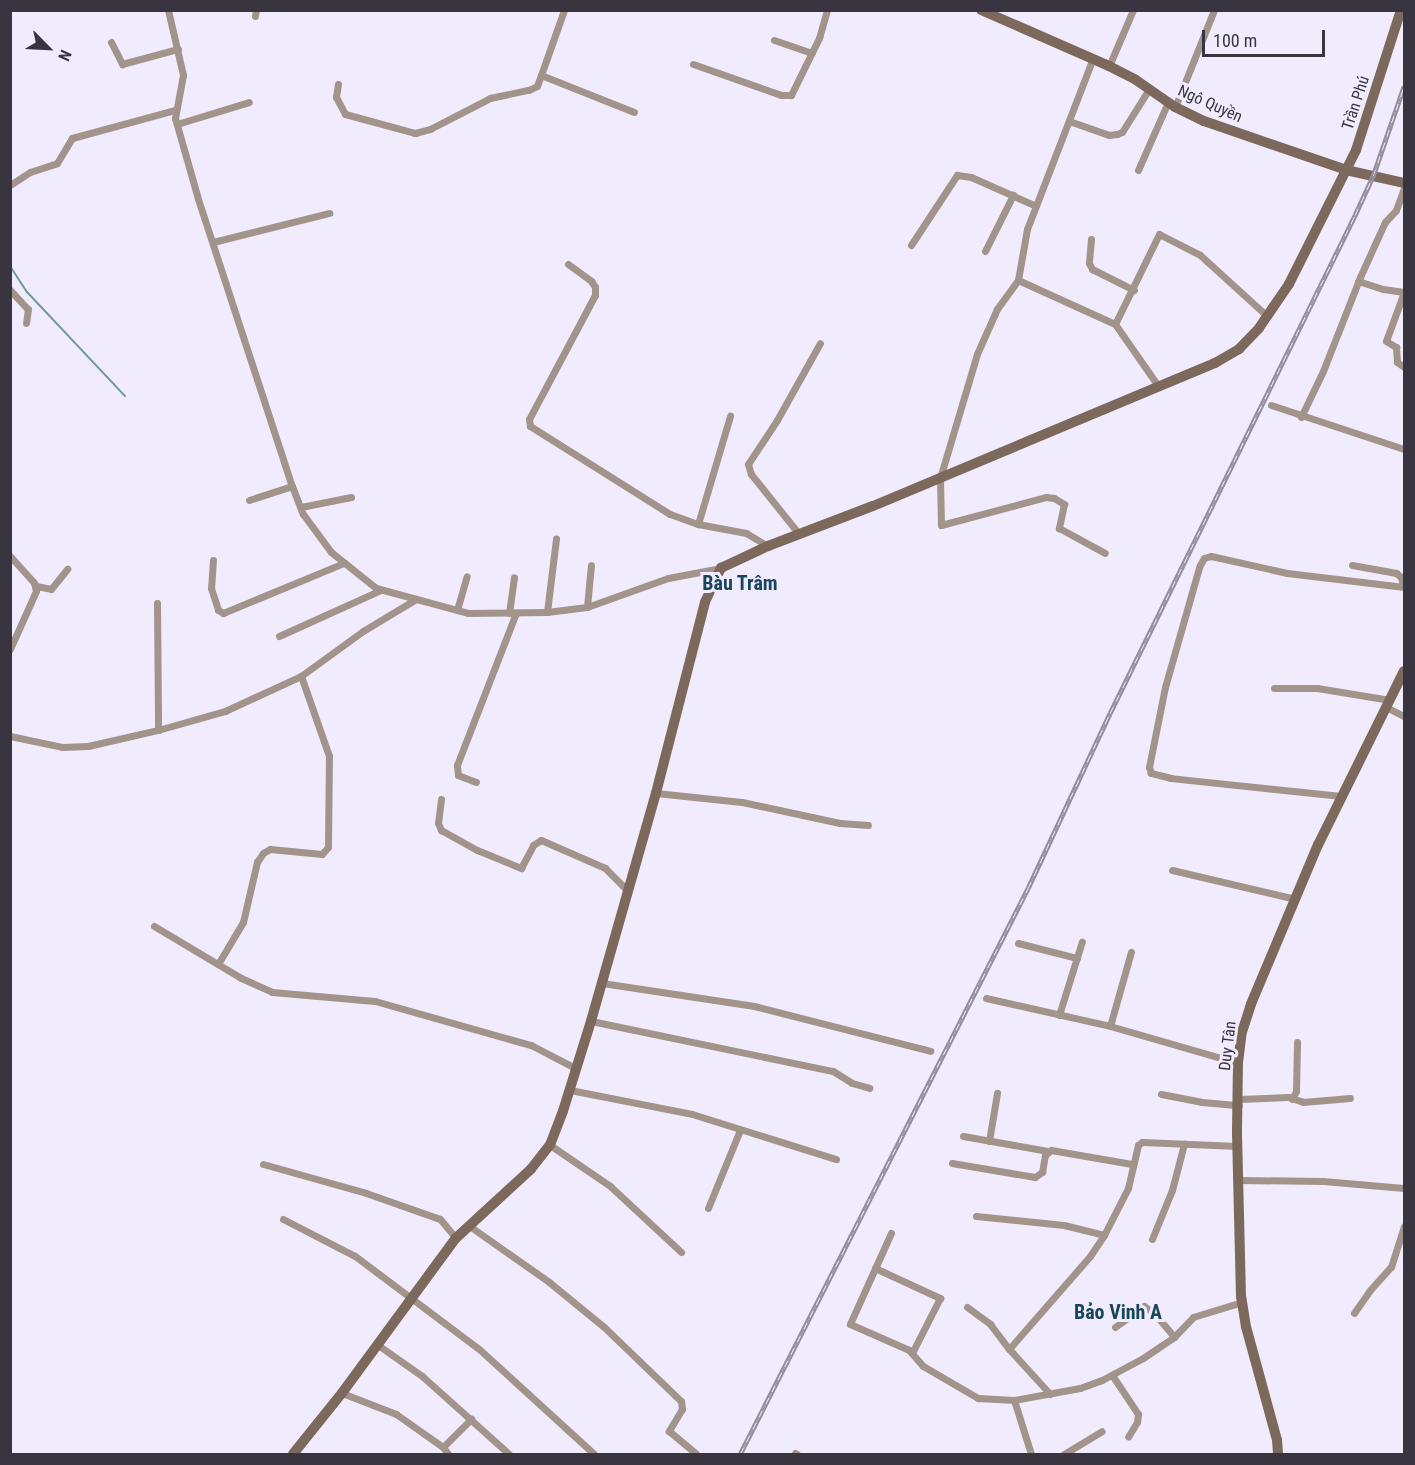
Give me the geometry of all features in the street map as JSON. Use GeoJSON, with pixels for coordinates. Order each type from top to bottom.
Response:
{"type":"FeatureCollection","features":[{"type":"Feature","properties":{"kind":"street"},"geometry":{"type":"LineString","coordinates":[[168,10],[183,75],[175,110],[177,124],[213,242],[292,486],[317,534],[344,563],[381,590],[468,613],[547,612],[587,607],[668,578],[721,568]]}},
{"type":"Feature","properties":{"kind":"street"},"geometry":{"type":"LineString","coordinates":[[338,84],[336,97],[345,114],[415,133],[430,129],[490,98],[529,90],[537,86],[564,10]]}},
{"type":"Feature","properties":{"kind":"street"},"geometry":{"type":"LineString","coordinates":[[693,64],[787,96],[794,92],[812,53],[827,10]]}},
{"type":"Feature","properties":{"kind":"street","name":"Ngô Quyền"},"geometry":{"type":"LineString","coordinates":[[981,10],[1093,58],[1149,89],[1171,105],[1204,121],[1346,170],[1404,183]]}},
{"type":"Feature","properties":{"kind":"street"},"geometry":{"type":"LineString","coordinates":[[1109,66],[1133,10]]}},
{"type":"Feature","properties":{"kind":"street"},"geometry":{"type":"LineString","coordinates":[[1138,170],[1171,105],[1214,10]]}},
{"type":"Feature","properties":{"kind":"street","name":"Trần Phú"},"geometry":{"type":"LineString","coordinates":[[721,568],[768,546],[940,478],[1231,356],[1251,337],[1294,275],[1346,170],[1365,124],[1401,10]]}},
{"type":"Feature","properties":{"kind":"street"},"geometry":{"type":"LineString","coordinates":[[774,40],[812,53]]}},
{"type":"Feature","properties":{"kind":"street"},"geometry":{"type":"LineString","coordinates":[[111,42],[122,64],[178,49]]}},
{"type":"Feature","properties":{"kind":"street"},"geometry":{"type":"LineString","coordinates":[[1093,58],[1027,229],[1018,280],[997,309],[977,354],[940,478],[941,525],[1046,497],[1054,498],[1064,504],[1059,528],[1106,553]]}},
{"type":"Feature","properties":{"kind":"street"},"geometry":{"type":"LineString","coordinates":[[541,75],[633,112]]}},
{"type":"Feature","properties":{"kind":"street"},"geometry":{"type":"LineString","coordinates":[[1069,121],[1109,135],[1117,134],[1125,127],[1149,89]]}},
{"type":"Feature","properties":{"kind":"street"},"geometry":{"type":"LineString","coordinates":[[177,124],[249,102]]}},
{"type":"Feature","properties":{"kind":"street"},"geometry":{"type":"LineString","coordinates":[[10,185],[30,172],[57,163],[72,138],[175,110]]}},
{"type":"Feature","properties":{"kind":"street"},"geometry":{"type":"LineString","coordinates":[[911,245],[957,175],[971,177],[1036,206]]}},
{"type":"Feature","properties":{"kind":"street"},"geometry":{"type":"LineString","coordinates":[[1300,417],[1323,371],[1358,281],[1385,222],[1396,210],[1404,188]]}},
{"type":"Feature","properties":{"kind":"street"},"geometry":{"type":"LineString","coordinates":[[985,250],[1013,195]]}},
{"type":"Feature","properties":{"kind":"street"},"geometry":{"type":"LineString","coordinates":[[213,242],[329,213]]}},
{"type":"Feature","properties":{"kind":"street"},"geometry":{"type":"LineString","coordinates":[[1115,324],[1134,290],[1159,234],[1165,235],[1200,255],[1267,316]]}},
{"type":"Feature","properties":{"kind":"street"},"geometry":{"type":"LineString","coordinates":[[1091,239],[1089,263],[1092,269],[1134,290]]}},
{"type":"Feature","properties":{"kind":"street"},"geometry":{"type":"LineString","coordinates":[[568,264],[591,281],[595,287],[595,295],[530,419],[530,426],[656,507],[698,524],[746,533],[768,546]]}},
{"type":"Feature","properties":{"kind":"street"},"geometry":{"type":"LineString","coordinates":[[1018,280],[1115,324],[1159,387]]}},
{"type":"Feature","properties":{"kind":"street"},"geometry":{"type":"LineString","coordinates":[[1358,281],[1383,289],[1404,292],[1386,342],[1395,346],[1397,362],[1404,367]]}},
{"type":"Feature","properties":{"kind":"street"},"geometry":{"type":"LineString","coordinates":[[10,290],[28,309],[26,323]]}},
{"type":"Feature","properties":{"kind":"street"},"geometry":{"type":"LineString","coordinates":[[799,534],[751,474],[748,464],[820,344]]}},
{"type":"Feature","properties":{"kind":"street"},"geometry":{"type":"LineString","coordinates":[[1271,405],[1300,417],[1404,449]]}},
{"type":"Feature","properties":{"kind":"street"},"geometry":{"type":"LineString","coordinates":[[698,524],[725,440],[730,416]]}},
{"type":"Feature","properties":{"kind":"street"},"geometry":{"type":"LineString","coordinates":[[249,500],[292,486]]}},
{"type":"Feature","properties":{"kind":"street"},"geometry":{"type":"LineString","coordinates":[[301,507],[351,497]]}},
{"type":"Feature","properties":{"kind":"street"},"geometry":{"type":"LineString","coordinates":[[547,612],[556,539]]}},
{"type":"Feature","properties":{"kind":"street"},"geometry":{"type":"LineString","coordinates":[[10,556],[13,565],[36,586],[51,589],[68,569]]}},
{"type":"Feature","properties":{"kind":"street"},"geometry":{"type":"LineString","coordinates":[[1341,796],[1171,778],[1151,773],[1149,767],[1176,646],[1200,565],[1207,556],[1229,558],[1287,573],[1403,586],[1401,577],[1396,573],[1352,566]]}},
{"type":"Feature","properties":{"kind":"street"},"geometry":{"type":"LineString","coordinates":[[213,560],[211,588],[218,610],[223,613],[344,563]]}},
{"type":"Feature","properties":{"kind":"street"},"geometry":{"type":"LineString","coordinates":[[587,607],[591,564]]}},
{"type":"Feature","properties":{"kind":"street"},"geometry":{"type":"LineString","coordinates":[[293,1455],[342,1393],[456,1238],[467,1225],[531,1169],[550,1145],[570,1090],[602,983],[656,793],[705,602],[721,568]]}},
{"type":"Feature","properties":{"kind":"street"},"geometry":{"type":"LineString","coordinates":[[457,610],[467,576]]}},
{"type":"Feature","properties":{"kind":"street"},"geometry":{"type":"LineString","coordinates":[[476,782],[458,774],[457,765],[513,613],[514,577]]}},
{"type":"Feature","properties":{"kind":"street"},"geometry":{"type":"LineString","coordinates":[[10,649],[34,598],[36,586]]}},
{"type":"Feature","properties":{"kind":"street"},"geometry":{"type":"LineString","coordinates":[[279,636],[381,590]]}},
{"type":"Feature","properties":{"kind":"street"},"geometry":{"type":"LineString","coordinates":[[10,736],[39,743],[80,747],[159,730],[225,711],[301,676],[363,631],[416,599]]}},
{"type":"Feature","properties":{"kind":"street"},"geometry":{"type":"LineString","coordinates":[[157,603],[159,730]]}},
{"type":"Feature","properties":{"kind":"street","name":"Duy Tân"},"geometry":{"type":"LineString","coordinates":[[1278,1455],[1277,1440],[1251,1349],[1242,1302],[1238,1063],[1245,1020],[1296,899],[1341,796],[1404,671]]}},
{"type":"Feature","properties":{"kind":"street"},"geometry":{"type":"LineString","coordinates":[[218,964],[243,922],[251,897],[257,862],[263,853],[270,849],[322,854],[328,847],[329,756],[301,676]]}},
{"type":"Feature","properties":{"kind":"street"},"geometry":{"type":"LineString","coordinates":[[1274,688],[1317,688],[1388,703],[1404,716]]}},
{"type":"Feature","properties":{"kind":"street"},"geometry":{"type":"LineString","coordinates":[[656,793],[742,802],[840,823],[868,825]]}},
{"type":"Feature","properties":{"kind":"street"},"geometry":{"type":"LineString","coordinates":[[441,799],[438,823],[441,830],[477,850],[521,868],[532,845],[541,840],[604,868],[627,890]]}},
{"type":"Feature","properties":{"kind":"street"},"geometry":{"type":"LineString","coordinates":[[1172,870],[1296,899]]}},
{"type":"Feature","properties":{"kind":"street"},"geometry":{"type":"LineString","coordinates":[[154,926],[218,964],[272,992],[375,1001],[531,1045],[575,1068]]}},
{"type":"Feature","properties":{"kind":"street"},"geometry":{"type":"LineString","coordinates":[[1059,1015],[1082,941]]}},
{"type":"Feature","properties":{"kind":"street"},"geometry":{"type":"LineString","coordinates":[[1018,943],[1077,958]]}},
{"type":"Feature","properties":{"kind":"street"},"geometry":{"type":"LineString","coordinates":[[1110,1026],[1131,952]]}},
{"type":"Feature","properties":{"kind":"street"},"geometry":{"type":"LineString","coordinates":[[602,983],[754,1006],[930,1051]]}},
{"type":"Feature","properties":{"kind":"street"},"geometry":{"type":"LineString","coordinates":[[986,998],[1110,1026],[1238,1063]]}},
{"type":"Feature","properties":{"kind":"street"},"geometry":{"type":"LineString","coordinates":[[591,1021],[833,1071],[852,1083],[869,1088]]}},
{"type":"Feature","properties":{"kind":"street"},"geometry":{"type":"LineString","coordinates":[[1292,1099],[1296,1091],[1297,1042]]}},
{"type":"Feature","properties":{"kind":"street"},"geometry":{"type":"LineString","coordinates":[[570,1090],[692,1114],[836,1160]]}},
{"type":"Feature","properties":{"kind":"street"},"geometry":{"type":"LineString","coordinates":[[989,1141],[997,1093]]}},
{"type":"Feature","properties":{"kind":"street"},"geometry":{"type":"LineString","coordinates":[[1161,1094],[1203,1102],[1292,1099],[1304,1102],[1350,1098]]}},
{"type":"Feature","properties":{"kind":"street"},"geometry":{"type":"LineString","coordinates":[[708,1208],[740,1130]]}},
{"type":"Feature","properties":{"kind":"street"},"geometry":{"type":"LineString","coordinates":[[963,1136],[1048,1152],[1051,1150],[1132,1164]]}},
{"type":"Feature","properties":{"kind":"street"},"geometry":{"type":"LineString","coordinates":[[1009,1349],[1090,1256],[1104,1235],[1128,1188],[1138,1145],[1142,1142],[1238,1146]]}},
{"type":"Feature","properties":{"kind":"street"},"geometry":{"type":"LineString","coordinates":[[1152,1239],[1169,1198],[1184,1144]]}},
{"type":"Feature","properties":{"kind":"street"},"geometry":{"type":"LineString","coordinates":[[550,1145],[610,1186],[681,1251]]}},
{"type":"Feature","properties":{"kind":"street"},"geometry":{"type":"LineString","coordinates":[[952,1163],[1035,1177],[1042,1172],[1048,1152]]}},
{"type":"Feature","properties":{"kind":"street"},"geometry":{"type":"LineString","coordinates":[[263,1164],[366,1193],[440,1219],[456,1238]]}},
{"type":"Feature","properties":{"kind":"street"},"geometry":{"type":"LineString","coordinates":[[1240,1180],[1323,1181],[1404,1188]]}},
{"type":"Feature","properties":{"kind":"street"},"geometry":{"type":"LineString","coordinates":[[976,1216],[1064,1226],[1104,1235]]}},
{"type":"Feature","properties":{"kind":"street"},"geometry":{"type":"LineString","coordinates":[[283,1219],[355,1256],[411,1297],[479,1349],[594,1455]]}},
{"type":"Feature","properties":{"kind":"street"},"geometry":{"type":"LineString","coordinates":[[467,1225],[549,1282],[604,1327],[681,1401],[682,1409],[669,1431],[696,1455]]}},
{"type":"Feature","properties":{"kind":"street"},"geometry":{"type":"LineString","coordinates":[[1354,1313],[1370,1290],[1391,1267],[1404,1226]]}},
{"type":"Feature","properties":{"kind":"street"},"geometry":{"type":"LineString","coordinates":[[891,1233],[850,1324],[912,1353],[923,1366],[970,1396],[997,1401],[1014,1400],[1080,1388],[1112,1376],[1174,1336],[1193,1317],[1242,1302]]}},
{"type":"Feature","properties":{"kind":"street"},"geometry":{"type":"LineString","coordinates":[[875,1268],[940,1298],[912,1353]]}},
{"type":"Feature","properties":{"kind":"street"},"geometry":{"type":"LineString","coordinates":[[1115,1327],[1144,1306],[1155,1314],[1174,1336]]}},
{"type":"Feature","properties":{"kind":"street"},"geometry":{"type":"LineString","coordinates":[[967,1307],[990,1324],[1009,1349],[1050,1394]]}},
{"type":"Feature","properties":{"kind":"street"},"geometry":{"type":"LineString","coordinates":[[378,1345],[422,1376],[509,1455]]}},
{"type":"Feature","properties":{"kind":"street"},"geometry":{"type":"LineString","coordinates":[[1112,1376],[1138,1414],[1137,1422],[1128,1437]]}},
{"type":"Feature","properties":{"kind":"street"},"geometry":{"type":"LineString","coordinates":[[342,1393],[396,1414],[443,1447],[448,1455]]}},
{"type":"Feature","properties":{"kind":"street"},"geometry":{"type":"LineString","coordinates":[[1014,1400],[1031,1455]]}},
{"type":"Feature","properties":{"kind":"street"},"geometry":{"type":"LineString","coordinates":[[443,1447],[471,1419]]}},
{"type":"Feature","properties":{"kind":"street"},"geometry":{"type":"LineString","coordinates":[[1064,1455],[1102,1431]]}},
{"type":"Feature","properties":{"kind":"waterway"},"geometry":{"type":"LineString","coordinates":[[10,266],[27,292],[125,396]]}},
{"type":"Feature","properties":{"kind":"railway"},"geometry":{"type":"LineString","coordinates":[[740,1454],[1028,888],[1110,713],[1355,215],[1373,176],[1404,86]]}},
{"type":"Feature","properties":{"kind":"district","name":"Bàu Trâm"},"geometry":{"type":"Point","coordinates":[740,583]}},
{"type":"Feature","properties":{"kind":"district","name":"Bảo Vinh A"},"geometry":{"type":"Point","coordinates":[1118,1312]}}]}
